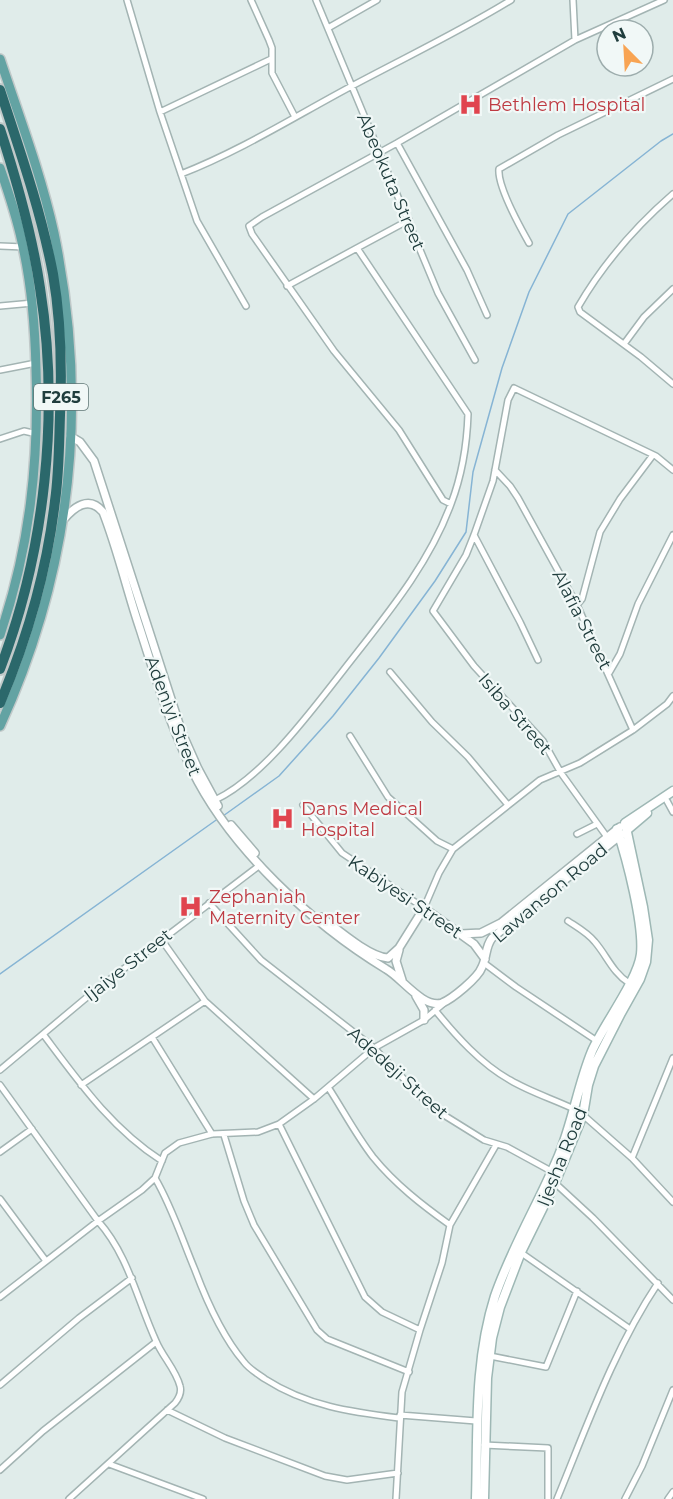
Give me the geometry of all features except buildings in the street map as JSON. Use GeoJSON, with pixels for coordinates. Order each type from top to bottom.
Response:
{"type":"FeatureCollection","features":[{"type":"Feature","properties":{"kind":"highway","name":"F265"},"geometry":{"type":"LineString","coordinates":[[0,90],[37,204],[53,277],[61,360],[61,400],[56,500],[48,546],[27,631],[0,703]]}},
{"type":"Feature","properties":{"kind":"highway","name":"F265"},"geometry":{"type":"LineString","coordinates":[[0,129],[23,206],[36,266],[44,313],[47,361],[47,441],[42,504],[27,585],[15,630],[0,669]]}},
{"type":"Feature","properties":{"kind":"main road"},"geometry":{"type":"LineString","coordinates":[[0,59],[53,231],[69,339],[71,393],[63,520],[51,584],[25,668],[0,726]]}},
{"type":"Feature","properties":{"kind":"main road"},"geometry":{"type":"LineString","coordinates":[[0,168],[24,247],[33,303],[37,434],[34,490],[27,537],[18,579],[0,635]]}},
{"type":"Feature","properties":{"kind":"main road","name":"Lawanson Road"},"geometry":{"type":"LineString","coordinates":[[622,829],[673,791]]}},
{"type":"Feature","properties":{"kind":"main road","name":"Lawanson Road"},"geometry":{"type":"LineString","coordinates":[[622,829],[670,799]]}},
{"type":"Feature","properties":{"kind":"main road","name":"Ijesha Road"},"geometry":{"type":"LineString","coordinates":[[484,1499],[484,1445],[490,1356],[488,1337],[520,1252],[555,1183],[583,1115],[588,1085],[600,1054],[645,967],[648,946],[622,829]]}},
{"type":"Feature","properties":{"kind":"main road","name":"Ijesha Road"},"geometry":{"type":"LineString","coordinates":[[476,1499],[476,1421],[491,1311],[506,1268],[559,1155],[584,1073],[597,1041],[637,968],[641,952],[640,908]]}},
{"type":"Feature","properties":{"kind":"street"},"geometry":{"type":"LineString","coordinates":[[126,0],[197,222],[246,306]]}},
{"type":"Feature","properties":{"kind":"street"},"geometry":{"type":"LineString","coordinates":[[251,0],[272,48],[272,73],[295,117]]}},
{"type":"Feature","properties":{"kind":"street","name":"Abeokuta Street"},"geometry":{"type":"LineString","coordinates":[[316,0],[438,293],[475,360]]}},
{"type":"Feature","properties":{"kind":"street"},"geometry":{"type":"LineString","coordinates":[[328,28],[377,0]]}},
{"type":"Feature","properties":{"kind":"street"},"geometry":{"type":"LineString","coordinates":[[181,174],[244,147],[351,86],[511,0]]}},
{"type":"Feature","properties":{"kind":"street"},"geometry":{"type":"LineString","coordinates":[[573,0],[575,40]]}},
{"type":"Feature","properties":{"kind":"street"},"geometry":{"type":"LineString","coordinates":[[451,504],[443,500],[395,424],[334,351],[287,286],[252,234],[250,224],[397,143],[575,40],[664,0]]}},
{"type":"Feature","properties":{"kind":"street"},"geometry":{"type":"LineString","coordinates":[[160,112],[271,59]]}},
{"type":"Feature","properties":{"kind":"street"},"geometry":{"type":"LineString","coordinates":[[529,243],[504,189],[499,169],[558,135],[673,79]]}},
{"type":"Feature","properties":{"kind":"street"},"geometry":{"type":"LineString","coordinates":[[397,143],[467,270],[487,315]]}},
{"type":"Feature","properties":{"kind":"street"},"geometry":{"type":"LineString","coordinates":[[673,194],[630,235],[591,285],[578,307],[580,312],[673,384]]}},
{"type":"Feature","properties":{"kind":"street"},"geometry":{"type":"LineString","coordinates":[[287,286],[409,220]]}},
{"type":"Feature","properties":{"kind":"street"},"geometry":{"type":"LineString","coordinates":[[0,246],[24,247]]}},
{"type":"Feature","properties":{"kind":"street"},"geometry":{"type":"LineString","coordinates":[[214,803],[230,793],[261,766],[312,710],[408,587],[432,546],[451,504],[462,466],[468,414],[357,248]]}},
{"type":"Feature","properties":{"kind":"street"},"geometry":{"type":"LineString","coordinates":[[624,344],[644,317],[673,288]]}},
{"type":"Feature","properties":{"kind":"street"},"geometry":{"type":"LineString","coordinates":[[0,306],[33,303]]}},
{"type":"Feature","properties":{"kind":"street"},"geometry":{"type":"LineString","coordinates":[[0,370],[36,363]]}},
{"type":"Feature","properties":{"kind":"street"},"geometry":{"type":"LineString","coordinates":[[538,660],[474,536],[495,470],[508,400],[514,388],[653,454],[673,470]]}},
{"type":"Feature","properties":{"kind":"street"},"geometry":{"type":"LineString","coordinates":[[0,439],[24,431],[37,434]]}},
{"type":"Feature","properties":{"kind":"street","name":"Adeniyi Street"},"geometry":{"type":"LineString","coordinates":[[70,436],[80,442],[94,461],[182,733],[214,803]]}},
{"type":"Feature","properties":{"kind":"street"},"geometry":{"type":"LineString","coordinates":[[577,605],[582,599],[600,532],[620,499],[653,454]]}},
{"type":"Feature","properties":{"kind":"street","name":"Alafia Street"},"geometry":{"type":"LineString","coordinates":[[495,470],[518,498],[577,605],[633,730]]}},
{"type":"Feature","properties":{"kind":"street","name":"Adeniyi Street"},"geometry":{"type":"LineString","coordinates":[[63,520],[75,507],[85,503],[94,504],[103,512],[176,734],[192,771],[260,866],[319,920],[393,973],[430,1003],[445,1001]]}},
{"type":"Feature","properties":{"kind":"street"},"geometry":{"type":"LineString","coordinates":[[609,673],[620,654],[638,604],[673,535]]}},
{"type":"Feature","properties":{"kind":"street","name":"Isiba Street"},"geometry":{"type":"LineString","coordinates":[[474,536],[466,555],[434,611],[474,666],[543,741],[561,772],[607,837]]}},
{"type":"Feature","properties":{"kind":"street"},"geometry":{"type":"LineString","coordinates":[[390,672],[432,722],[468,757],[508,805]]}},
{"type":"Feature","properties":{"kind":"street"},"geometry":{"type":"LineString","coordinates":[[402,981],[396,959],[399,948],[424,908],[439,873],[453,849],[540,780],[600,752],[667,704],[673,696]]}},
{"type":"Feature","properties":{"kind":"street"},"geometry":{"type":"LineString","coordinates":[[350,736],[388,797],[437,841],[453,849]]}},
{"type":"Feature","properties":{"kind":"street"},"geometry":{"type":"LineString","coordinates":[[670,799],[673,812]]}},
{"type":"Feature","properties":{"kind":"street","name":"Kabiyesi Street"},"geometry":{"type":"LineString","coordinates":[[303,805],[342,854],[474,944],[484,961]]}},
{"type":"Feature","properties":{"kind":"street"},"geometry":{"type":"LineString","coordinates":[[577,834],[597,824]]}},
{"type":"Feature","properties":{"kind":"street"},"geometry":{"type":"LineString","coordinates":[[458,933],[481,933],[501,923],[607,837],[622,829]]}},
{"type":"Feature","properties":{"kind":"street","name":"Lawanson Road"},"geometry":{"type":"LineString","coordinates":[[445,1001],[480,972],[487,945],[492,938],[622,829]]}},
{"type":"Feature","properties":{"kind":"street","name":"Adeniyi Street"},"geometry":{"type":"LineString","coordinates":[[237,835],[311,908],[354,940],[385,958],[391,957],[399,948]]}},
{"type":"Feature","properties":{"kind":"street","name":"Ijaiye Street"},"geometry":{"type":"LineString","coordinates":[[0,1070],[161,939],[260,866]]}},
{"type":"Feature","properties":{"kind":"street","name":"Adedeji Street"},"geometry":{"type":"LineString","coordinates":[[208,903],[261,960],[374,1048],[430,1107],[466,1130],[496,1145],[507,1147],[551,1171]]}},
{"type":"Feature","properties":{"kind":"street"},"geometry":{"type":"LineString","coordinates":[[568,921],[594,941],[606,960],[629,983]]}},
{"type":"Feature","properties":{"kind":"street"},"geometry":{"type":"LineString","coordinates":[[161,939],[205,1001],[314,1099]]}},
{"type":"Feature","properties":{"kind":"street"},"geometry":{"type":"LineString","coordinates":[[484,961],[516,987],[597,1041]]}},
{"type":"Feature","properties":{"kind":"street"},"geometry":{"type":"LineString","coordinates":[[411,989],[420,1002],[425,1014],[424,1020]]}},
{"type":"Feature","properties":{"kind":"street"},"geometry":{"type":"LineString","coordinates":[[81,1085],[205,1001]]}},
{"type":"Feature","properties":{"kind":"street"},"geometry":{"type":"LineString","coordinates":[[0,1297],[155,1178],[165,1153],[179,1143],[212,1134],[258,1132],[279,1124],[314,1099],[374,1048],[424,1020],[445,1001]]}},
{"type":"Feature","properties":{"kind":"street"},"geometry":{"type":"LineString","coordinates":[[435,1010],[463,1042],[497,1072],[521,1086],[574,1109]]}},
{"type":"Feature","properties":{"kind":"street"},"geometry":{"type":"LineString","coordinates":[[44,1034],[106,1115],[162,1161]]}},
{"type":"Feature","properties":{"kind":"street"},"geometry":{"type":"LineString","coordinates":[[152,1037],[212,1134]]}},
{"type":"Feature","properties":{"kind":"street"},"geometry":{"type":"LineString","coordinates":[[632,1158],[673,1058]]}},
{"type":"Feature","properties":{"kind":"street"},"geometry":{"type":"LineString","coordinates":[[0,1085],[121,1253],[156,1342],[180,1385],[178,1398],[167,1410],[69,1499]]}},
{"type":"Feature","properties":{"kind":"street"},"geometry":{"type":"LineString","coordinates":[[328,1087],[372,1156],[412,1196],[450,1225]]}},
{"type":"Feature","properties":{"kind":"street"},"geometry":{"type":"LineString","coordinates":[[583,1115],[632,1158],[673,1202]]}},
{"type":"Feature","properties":{"kind":"street"},"geometry":{"type":"LineString","coordinates":[[279,1124],[364,1297],[374,1308],[420,1330]]}},
{"type":"Feature","properties":{"kind":"street"},"geometry":{"type":"LineString","coordinates":[[0,1152],[32,1129]]}},
{"type":"Feature","properties":{"kind":"street"},"geometry":{"type":"LineString","coordinates":[[224,1135],[244,1201],[254,1225],[317,1330],[327,1338],[409,1372]]}},
{"type":"Feature","properties":{"kind":"street"},"geometry":{"type":"LineString","coordinates":[[396,1499],[402,1392],[442,1263],[450,1225],[496,1145]]}},
{"type":"Feature","properties":{"kind":"street"},"geometry":{"type":"LineString","coordinates":[[155,1178],[169,1204],[198,1280],[218,1324],[244,1364],[273,1384],[303,1399],[340,1410],[399,1417],[476,1421]]}},
{"type":"Feature","properties":{"kind":"street"},"geometry":{"type":"LineString","coordinates":[[555,1183],[593,1218],[673,1300]]}},
{"type":"Feature","properties":{"kind":"street"},"geometry":{"type":"LineString","coordinates":[[0,1198],[45,1261]]}},
{"type":"Feature","properties":{"kind":"street"},"geometry":{"type":"LineString","coordinates":[[520,1252],[630,1329]]}},
{"type":"Feature","properties":{"kind":"street"},"geometry":{"type":"LineString","coordinates":[[0,1384],[79,1318],[132,1278]]}},
{"type":"Feature","properties":{"kind":"street"},"geometry":{"type":"LineString","coordinates":[[557,1499],[630,1329],[657,1284]]}},
{"type":"Feature","properties":{"kind":"street"},"geometry":{"type":"LineString","coordinates":[[490,1356],[546,1367],[577,1291]]}},
{"type":"Feature","properties":{"kind":"street"},"geometry":{"type":"LineString","coordinates":[[0,1470],[43,1431],[156,1342]]}},
{"type":"Feature","properties":{"kind":"street"},"geometry":{"type":"LineString","coordinates":[[625,1499],[642,1466],[673,1390]]}},
{"type":"Feature","properties":{"kind":"street"},"geometry":{"type":"LineString","coordinates":[[167,1410],[225,1438],[325,1476],[347,1480],[398,1473]]}},
{"type":"Feature","properties":{"kind":"street"},"geometry":{"type":"LineString","coordinates":[[484,1445],[548,1448],[548,1499]]}},
{"type":"Feature","properties":{"kind":"street"},"geometry":{"type":"LineString","coordinates":[[109,1464],[203,1499]]}},
{"type":"Feature","properties":{"kind":"street"},"geometry":{"type":"LineString","coordinates":[[668,1499],[673,1492]]}},
{"type":"Feature","properties":{"kind":"waterway"},"geometry":{"type":"LineString","coordinates":[[223,816],[279,776],[333,716],[435,581],[466,532],[473,472],[502,368],[529,292],[568,214],[673,134]]}},
{"type":"Feature","properties":{"kind":"waterway"},"geometry":{"type":"LineString","coordinates":[[0,974],[219,818]]}},
{"type":"Feature","properties":{"kind":"place","name":"Bethlem Hospital"},"geometry":{"type":"Point","coordinates":[470,105]}},
{"type":"Feature","properties":{"kind":"place","name":"Dans Medical Hospital"},"geometry":{"type":"Point","coordinates":[283,819]}},
{"type":"Feature","properties":{"kind":"place","name":"Zephaniah Maternity Center"},"geometry":{"type":"Point","coordinates":[191,907]}}]}
